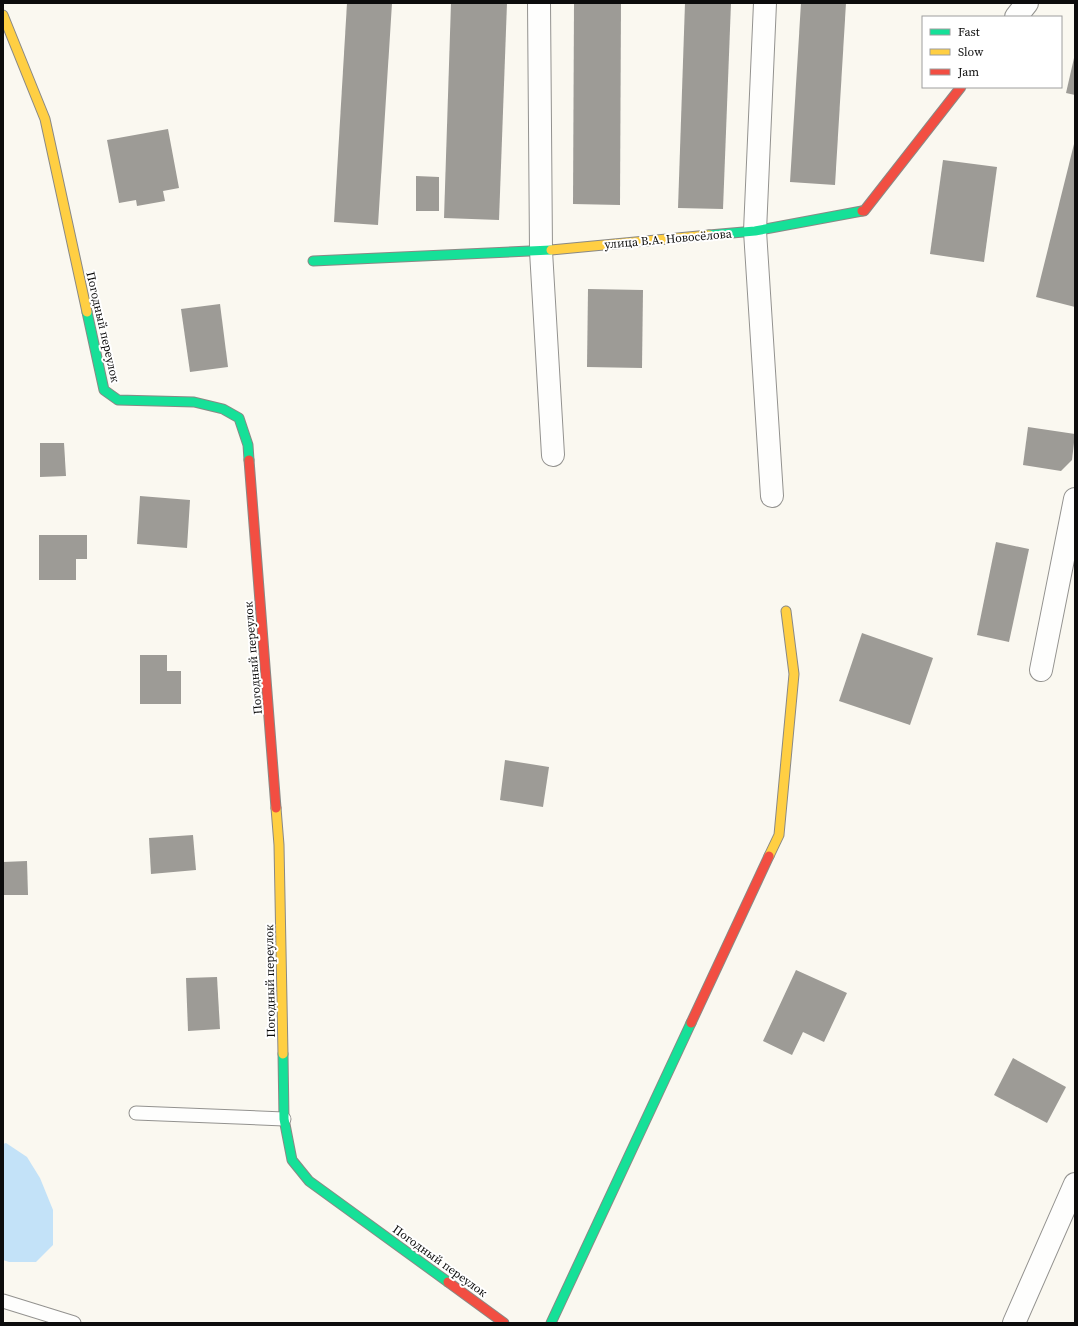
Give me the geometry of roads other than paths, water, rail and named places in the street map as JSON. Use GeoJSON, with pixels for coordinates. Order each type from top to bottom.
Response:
{"type":"FeatureCollection","features":[{"type":"Feature","properties":{"kind":"street"},"geometry":{"type":"LineString","coordinates":[[539,3],[541,251],[553,455]]}},
{"type":"Feature","properties":{"kind":"street"},"geometry":{"type":"LineString","coordinates":[[765,3],[755,231],[772,496]]}},
{"type":"Feature","properties":{"kind":"street"},"geometry":{"type":"LineString","coordinates":[[1017,16],[1027,3]]}},
{"type":"Feature","properties":{"kind":"street","name":"Погодный переулок"},"geometry":{"type":"LineString","coordinates":[[3,15],[45,119],[104,390],[118,400],[194,402],[223,409],[239,418],[248,445],[279,845],[284,1119],[292,1160],[308,1181],[504,1323]]}},
{"type":"Feature","properties":{"kind":"street","name":"улица В.А. Новосёлова"},"geometry":{"type":"LineString","coordinates":[[313,261],[541,251],[755,231],[864,211],[960,88]]}},
{"type":"Feature","properties":{"kind":"street"},"geometry":{"type":"LineString","coordinates":[[1042,670],[1075,500]]}},
{"type":"Feature","properties":{"kind":"street"},"geometry":{"type":"LineString","coordinates":[[551,1323],[779,835],[794,674],[786,611]]}},
{"type":"Feature","properties":{"kind":"street"},"geometry":{"type":"LineString","coordinates":[[1014,1323],[1075,1184]]}},
{"type":"Feature","properties":{"kind":"lane"},"geometry":{"type":"LineString","coordinates":[[136,1113],[284,1119]]}},
{"type":"Feature","properties":{"kind":"lane"},"geometry":{"type":"LineString","coordinates":[[3,1301],[74,1323]]}},
{"type":"Feature","properties":{"kind":"water"},"geometry":{"type":"Polygon","coordinates":[[[6,1143],[27,1157],[40,1178],[53,1210],[53,1245],[36,1262],[9,1262],[3,1260],[3,1144],[6,1143]]]}}]}
